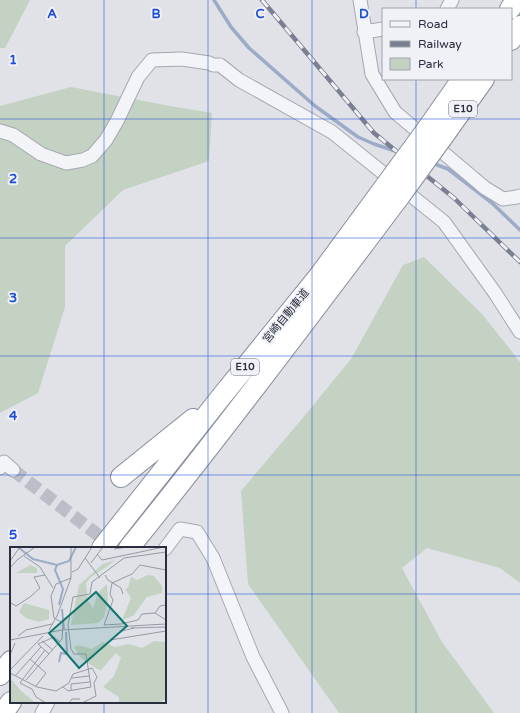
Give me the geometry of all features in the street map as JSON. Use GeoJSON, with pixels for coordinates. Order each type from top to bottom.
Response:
{"type":"FeatureCollection","features":[{"type":"Feature","properties":{"kind":"highway"},"geometry":{"type":"LineString","coordinates":[[512,38],[520,26]]}},
{"type":"Feature","properties":{"kind":"highway","name":"宮崎自動車道"},"geometry":{"type":"LineString","coordinates":[[435,134],[462,80]]}},
{"type":"Feature","properties":{"kind":"highway","name":"宮崎自動車道"},"geometry":{"type":"LineString","coordinates":[[130,547],[256,386],[393,191],[435,134],[483,80]]}},
{"type":"Feature","properties":{"kind":"highway","name":"宮崎自動車道"},"geometry":{"type":"LineString","coordinates":[[103,547],[318,276],[393,191]]}},
{"type":"Feature","properties":{"kind":"highway"},"geometry":{"type":"LineString","coordinates":[[121,477],[221,397]]}},
{"type":"Feature","properties":{"kind":"highway"},"geometry":{"type":"LineString","coordinates":[[0,675],[10,662]]}},
{"type":"Feature","properties":{"kind":"highway"},"geometry":{"type":"LineString","coordinates":[[3,713],[10,703]]}},
{"type":"Feature","properties":{"kind":"street"},"geometry":{"type":"LineString","coordinates":[[360,0],[372,74],[395,112],[485,188],[503,198],[517,198],[520,196]]}},
{"type":"Feature","properties":{"kind":"street"},"geometry":{"type":"LineString","coordinates":[[364,32],[382,29]]}},
{"type":"Feature","properties":{"kind":"street"},"geometry":{"type":"LineString","coordinates":[[0,131],[13,135],[41,154],[66,163],[83,160],[92,156],[106,140],[117,121],[138,77],[152,60],[182,59],[220,65],[239,80],[332,132],[444,222],[495,293],[520,332]]}},
{"type":"Feature","properties":{"kind":"street"},"geometry":{"type":"LineString","coordinates":[[166,548],[180,530],[197,532],[213,558],[253,657],[282,713]]}},
{"type":"Feature","properties":{"kind":"street"},"geometry":{"type":"LineString","coordinates":[[42,713],[47,703]]}},
{"type":"Feature","properties":{"kind":"green space"},"geometry":{"type":"Polygon","coordinates":[[[0,0],[30,0],[5,48],[0,48],[0,0]]]}},
{"type":"Feature","properties":{"kind":"green space"},"geometry":{"type":"Polygon","coordinates":[[[71,87],[212,113],[209,161],[123,190],[65,246],[65,307],[38,393],[0,413],[0,106],[71,87]]]}},
{"type":"Feature","properties":{"kind":"green space"},"geometry":{"type":"Polygon","coordinates":[[[424,257],[482,314],[520,362],[520,583],[500,568],[427,548],[402,568],[442,642],[494,713],[339,713],[248,584],[241,491],[351,359],[403,265],[424,257]]]}},
{"type":"Feature","properties":{"kind":"waterway"},"geometry":{"type":"LineString","coordinates":[[214,0],[231,27],[249,48],[315,106],[358,137],[401,153]]}},
{"type":"Feature","properties":{"kind":"waterway"},"geometry":{"type":"LineString","coordinates":[[432,163],[448,169],[492,203],[520,230]]}},
{"type":"Feature","properties":{"kind":"tunnel"},"geometry":{"type":"LineString","coordinates":[[13,470],[114,547]]}},
{"type":"Feature","properties":{"kind":"railway"},"geometry":{"type":"LineString","coordinates":[[262,0],[374,133],[454,198],[520,262]]}}]}
